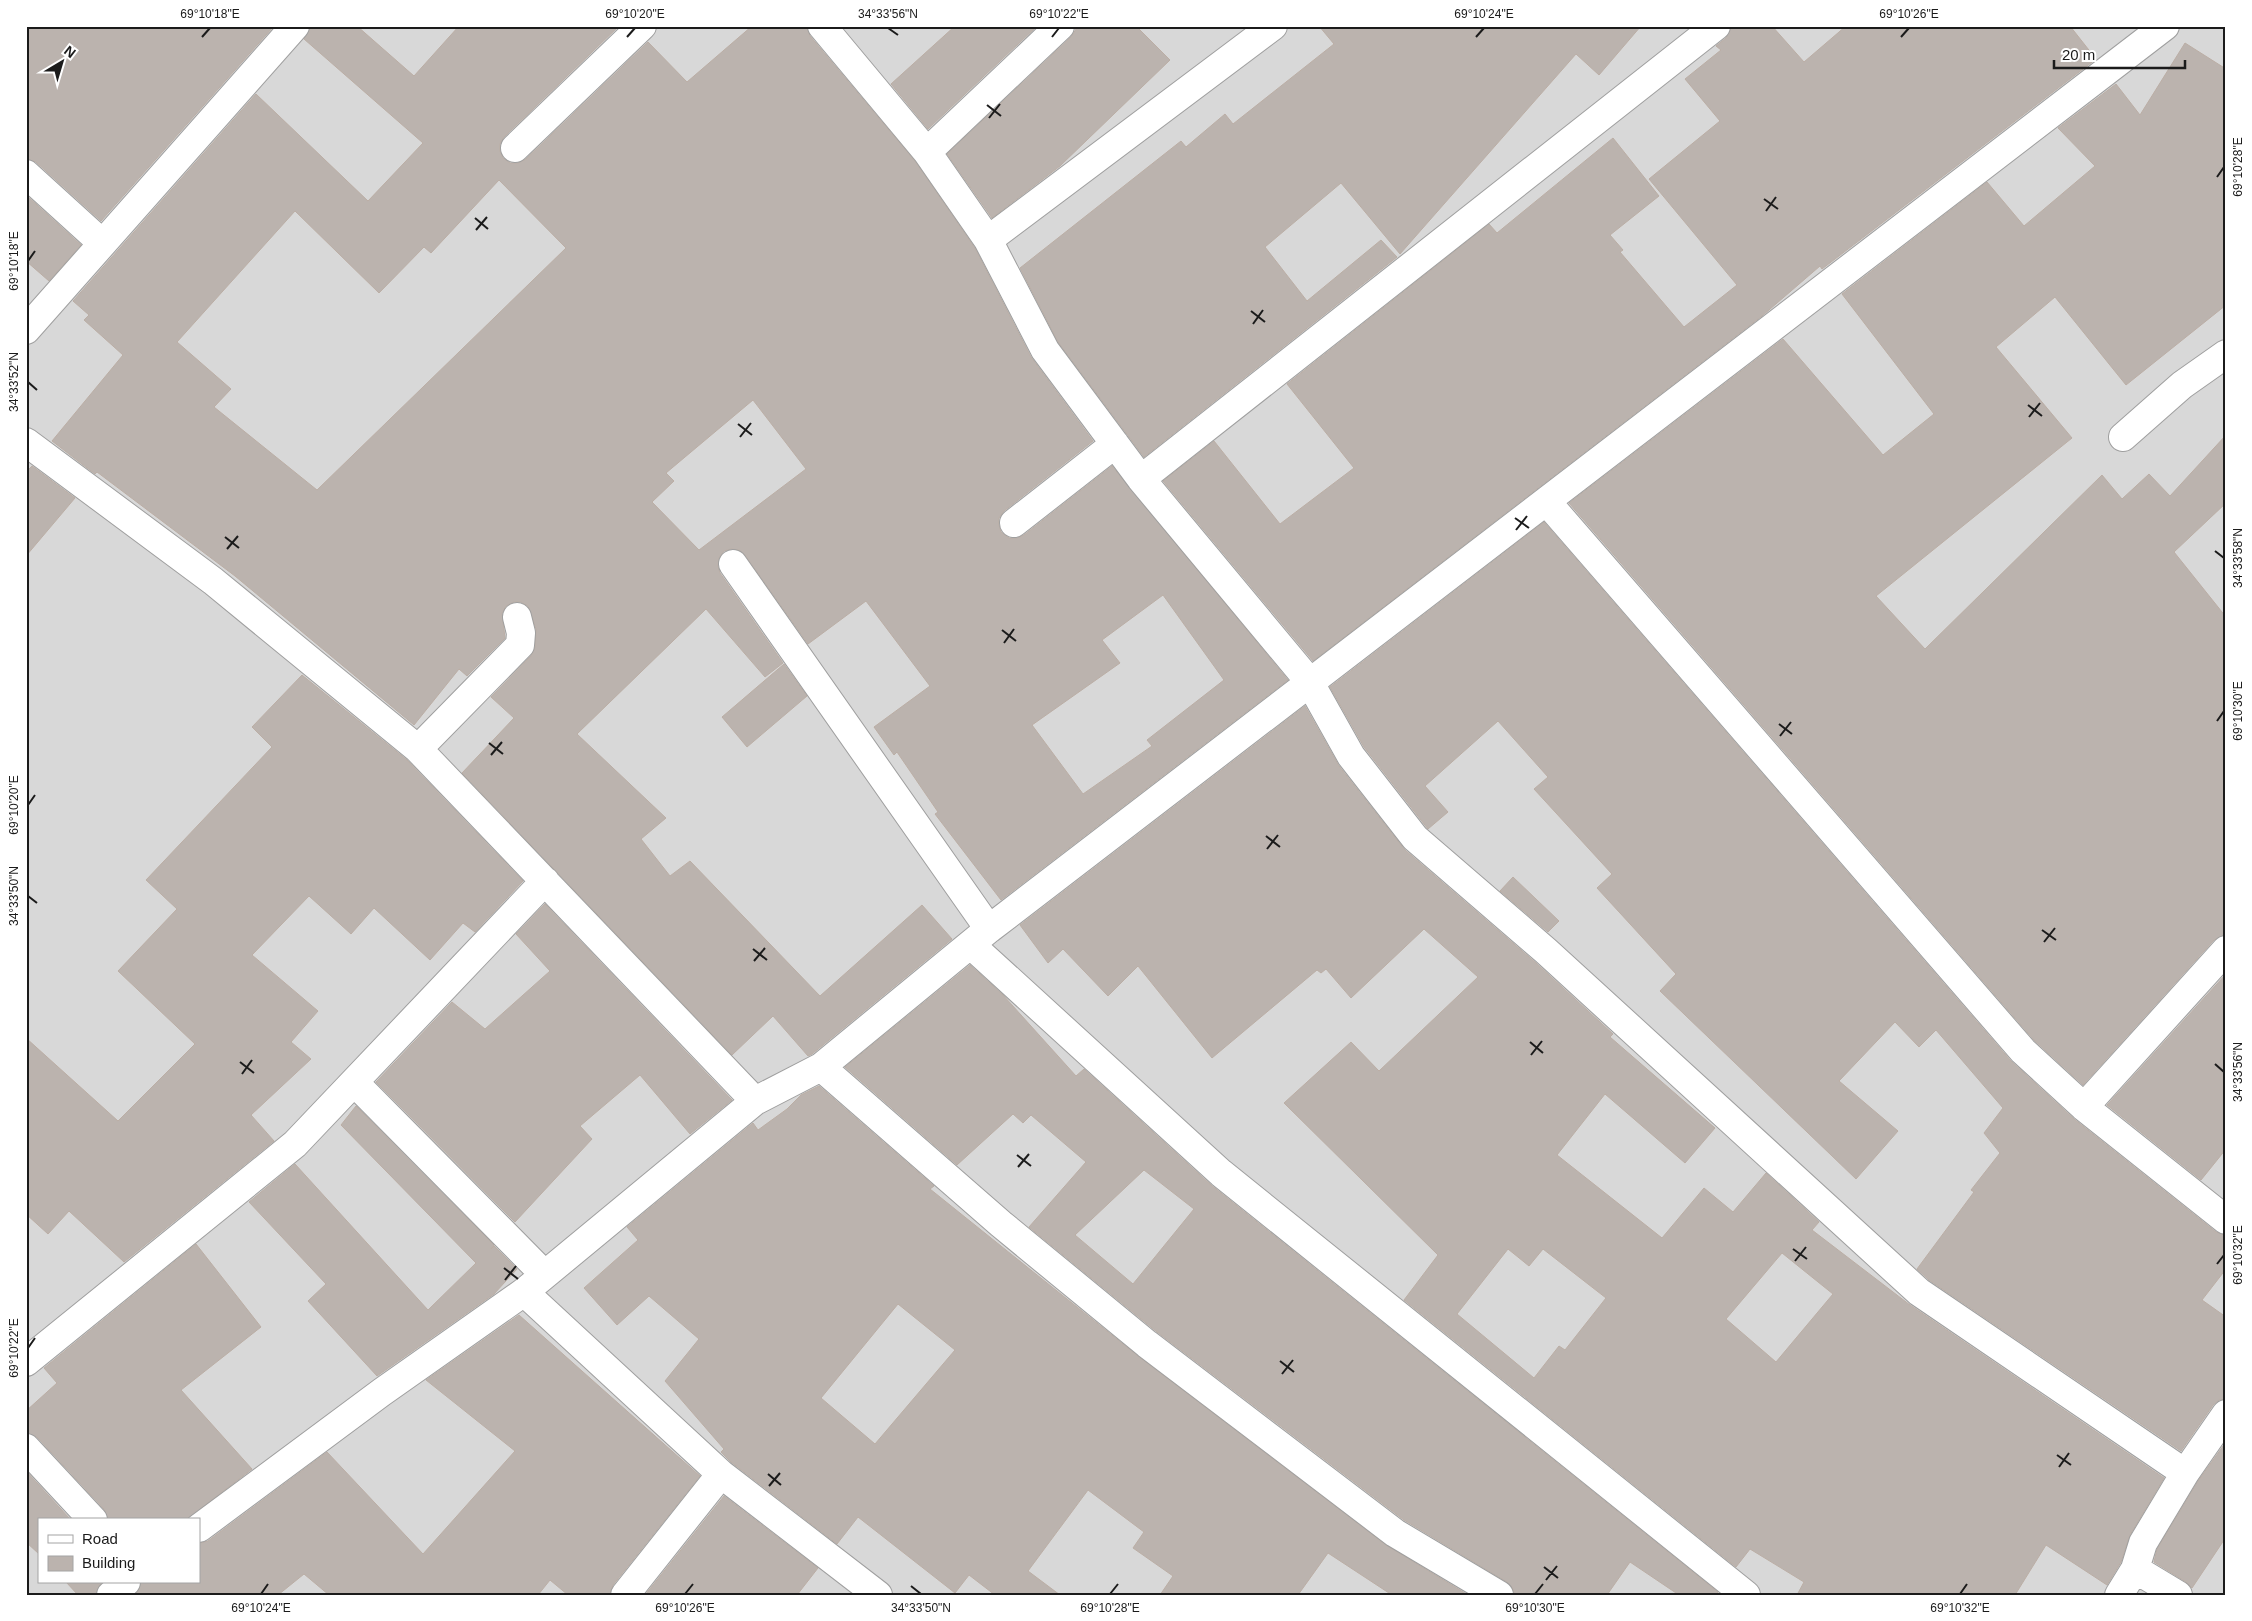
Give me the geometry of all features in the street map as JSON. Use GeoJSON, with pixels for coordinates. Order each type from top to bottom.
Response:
{"type":"FeatureCollection","features":[{"type":"Feature","properties":{"kind":"street"},"geometry":{"type":"LineString","coordinates":[[26,330],[295,26]]}},
{"type":"Feature","properties":{"kind":"street"},"geometry":{"type":"LineString","coordinates":[[514,148],[642,26]]}},
{"type":"Feature","properties":{"kind":"street"},"geometry":{"type":"LineString","coordinates":[[822,26],[927,152],[988,240],[1045,350],[1141,479],[1309,681],[1351,756],[1415,838],[1546,950],[1919,1292],[2185,1473]]}},
{"type":"Feature","properties":{"kind":"street"},"geometry":{"type":"LineString","coordinates":[[927,152],[1060,26]]}},
{"type":"Feature","properties":{"kind":"street"},"geometry":{"type":"LineString","coordinates":[[988,240],[1273,26]]}},
{"type":"Feature","properties":{"kind":"street"},"geometry":{"type":"LineString","coordinates":[[1141,479],[1716,26]]}},
{"type":"Feature","properties":{"kind":"street"},"geometry":{"type":"LineString","coordinates":[[200,1527],[382,1392],[534,1283],[755,1101],[821,1067],[980,937],[1309,681],[1547,502],[2165,26]]}},
{"type":"Feature","properties":{"kind":"street"},"geometry":{"type":"LineString","coordinates":[[26,174],[102,243]]}},
{"type":"Feature","properties":{"kind":"street"},"geometry":{"type":"LineString","coordinates":[[2123,437],[2182,385],[2226,354]]}},
{"type":"Feature","properties":{"kind":"street"},"geometry":{"type":"LineString","coordinates":[[26,442],[213,581],[418,749],[755,1101]]}},
{"type":"Feature","properties":{"kind":"street"},"geometry":{"type":"LineString","coordinates":[[1014,523],[1115,444]]}},
{"type":"Feature","properties":{"kind":"street"},"geometry":{"type":"LineString","coordinates":[[1547,502],[2023,1051],[2084,1106],[2226,1220]]}},
{"type":"Feature","properties":{"kind":"street"},"geometry":{"type":"LineString","coordinates":[[733,564],[980,937],[1221,1173],[1746,1595]]}},
{"type":"Feature","properties":{"kind":"street"},"geometry":{"type":"LineString","coordinates":[[418,749],[520,645],[521,633],[517,617]]}},
{"type":"Feature","properties":{"kind":"street"},"geometry":{"type":"LineString","coordinates":[[26,1362],[295,1144],[545,881]]}},
{"type":"Feature","properties":{"kind":"street"},"geometry":{"type":"LineString","coordinates":[[2084,1106],[2226,950]]}},
{"type":"Feature","properties":{"kind":"street"},"geometry":{"type":"LineString","coordinates":[[821,1067],[1001,1224],[1147,1344],[1395,1533],[1499,1595]]}},
{"type":"Feature","properties":{"kind":"street"},"geometry":{"type":"LineString","coordinates":[[355,1083],[534,1283],[721,1474],[878,1595]]}},
{"type":"Feature","properties":{"kind":"street"},"geometry":{"type":"LineString","coordinates":[[2119,1595],[2134,1569],[2143,1543],[2185,1473],[2226,1414]]}},
{"type":"Feature","properties":{"kind":"street"},"geometry":{"type":"LineString","coordinates":[[26,1448],[91,1518]]}},
{"type":"Feature","properties":{"kind":"street"},"geometry":{"type":"LineString","coordinates":[[625,1595],[721,1474]]}},
{"type":"Feature","properties":{"kind":"street"},"geometry":{"type":"LineString","coordinates":[[2134,1569],[2178,1595]]}},
{"type":"Feature","properties":{"kind":"street"},"geometry":{"type":"LineString","coordinates":[[111,1595],[124,1584]]}},
{"type":"Feature","properties":{"kind":"shaded area"},"geometry":{"type":"Polygon","coordinates":[[[26,26],[2226,26],[2226,1595],[26,1595],[26,26]]]}},
{"type":"Feature","properties":{"kind":"building"},"geometry":{"type":"Polygon","coordinates":[[[26,26],[274,26],[101,221],[36,162],[26,159],[26,26]]]}},
{"type":"Feature","properties":{"kind":"building"},"geometry":{"type":"Polygon","coordinates":[[[310,26],[357,26],[414,76],[459,26],[619,26],[504,137],[500,144],[503,158],[510,163],[518,163],[526,159],[648,42],[687,82],[752,26],[807,26],[810,36],[915,161],[975,248],[1031,357],[1093,441],[1004,511],[999,518],[1001,532],[1009,538],[1017,538],[1024,535],[1112,466],[1288,680],[1001,900],[935,814],[938,812],[897,752],[894,755],[874,727],[930,686],[866,601],[808,644],[745,555],[739,550],[731,549],[724,551],[719,558],[718,566],[720,573],[783,663],[765,677],[706,609],[577,734],[666,818],[641,839],[670,876],[690,861],[820,996],[922,905],[952,939],[812,1054],[808,1056],[773,1016],[732,1055],[462,773],[514,718],[491,697],[531,656],[535,647],[536,629],[528,606],[521,602],[514,602],[506,606],[502,613],[505,638],[467,676],[459,669],[414,725],[235,576],[97,472],[95,474],[52,441],[123,355],[84,320],[89,315],[73,301],[256,94],[368,201],[423,143],[304,39],[310,26]],[[499,180],[431,253],[424,247],[379,293],[295,211],[177,342],[231,389],[214,407],[317,490],[566,248],[499,180]],[[753,400],[666,473],[674,481],[652,502],[699,550],[806,469],[753,400]],[[1163,595],[1102,640],[1120,663],[1032,725],[1083,794],[1152,746],[1147,740],[1224,680],[1163,595]]]}},
{"type":"Feature","properties":{"kind":"building"},"geometry":{"type":"Polygon","coordinates":[[[955,26],[1035,28],[928,129],[891,84],[955,26]]]}},
{"type":"Feature","properties":{"kind":"building"},"geometry":{"type":"Polygon","coordinates":[[[1078,26],[1136,26],[1170,60],[1060,166],[992,218],[947,154],[1071,37],[1078,26]]]}},
{"type":"Feature","properties":{"kind":"building"},"geometry":{"type":"Polygon","coordinates":[[[1319,26],[1641,26],[1599,75],[1576,54],[1400,254],[1341,183],[1265,247],[1307,301],[1381,240],[1397,257],[1144,457],[1058,342],[1020,268],[1181,141],[1186,147],[1225,114],[1233,124],[1334,44],[1319,26]]]}},
{"type":"Feature","properties":{"kind":"building"},"geometry":{"type":"Polygon","coordinates":[[[1731,26],[1772,26],[1804,62],[1846,26],[2070,26],[2096,59],[1822,269],[1820,266],[1762,316],[1313,661],[1163,481],[1214,441],[1280,524],[1354,468],[1287,384],[1489,224],[1497,233],[1613,138],[1659,196],[1610,235],[1623,250],[1620,252],[1684,327],[1737,285],[1649,179],[1720,121],[1685,79],[1721,50],[1716,46],[1726,38],[1731,26]]]}},
{"type":"Feature","properties":{"kind":"building"},"geometry":{"type":"Polygon","coordinates":[[[2185,43],[2226,69],[2226,305],[2126,385],[2055,297],[1996,347],[2072,438],[1876,596],[1925,649],[2102,475],[2122,499],[2149,474],[2170,496],[2226,435],[2226,503],[2174,552],[2226,617],[2226,935],[2214,940],[2083,1085],[2034,1040],[1569,503],[1783,339],[1883,455],[1934,414],[1842,294],[1987,182],[2024,226],[2095,166],[2058,128],[2116,84],[2140,115],[2185,43]]]}},
{"type":"Feature","properties":{"kind":"building"},"geometry":{"type":"Polygon","coordinates":[[[26,195],[81,245],[49,281],[26,261],[26,195]]]}},
{"type":"Feature","properties":{"kind":"building"},"geometry":{"type":"Polygon","coordinates":[[[32,466],[75,498],[26,556],[26,472],[32,466]]]}},
{"type":"Feature","properties":{"kind":"building"},"geometry":{"type":"Polygon","coordinates":[[[1544,522],[2011,1061],[2074,1119],[2216,1232],[2226,1235],[2226,1269],[2202,1300],[2226,1317],[2226,1399],[2219,1400],[2213,1405],[2181,1451],[1929,1280],[1917,1269],[1974,1192],[1971,1190],[2000,1153],[1984,1133],[2003,1108],[1936,1030],[1919,1047],[1895,1022],[1839,1081],[1898,1131],[1856,1179],[1660,991],[1676,974],[1597,888],[1612,874],[1534,789],[1548,777],[1498,721],[1425,786],[1448,812],[1428,829],[1364,747],[1330,687],[1544,522]]]}},
{"type":"Feature","properties":{"kind":"building"},"geometry":{"type":"Polygon","coordinates":[[[784,664],[807,696],[747,747],[722,717],[784,664]]]}},
{"type":"Feature","properties":{"kind":"building"},"geometry":{"type":"Polygon","coordinates":[[[302,675],[407,760],[523,881],[475,932],[463,923],[430,960],[374,908],[351,934],[309,896],[252,955],[318,1011],[291,1042],[311,1059],[251,1115],[274,1141],[124,1262],[69,1211],[48,1234],[26,1214],[26,1038],[118,1121],[195,1044],[118,971],[177,909],[146,880],[272,747],[252,727],[302,675]]]}},
{"type":"Feature","properties":{"kind":"building"},"geometry":{"type":"Polygon","coordinates":[[[1305,706],[1339,766],[1405,850],[1536,963],[1613,1034],[1610,1037],[1715,1128],[1685,1163],[1605,1094],[1557,1155],[1662,1238],[1704,1188],[1733,1212],[1766,1173],[1819,1222],[1812,1230],[1910,1305],[2164,1478],[2130,1535],[2121,1562],[2107,1585],[2046,1545],[2015,1595],[1797,1595],[1804,1582],[1750,1549],[1736,1567],[1404,1300],[1438,1255],[1284,1103],[1351,1042],[1379,1071],[1478,977],[1424,929],[1351,998],[1326,969],[1321,973],[1317,970],[1212,1058],[1138,966],[1108,996],[1063,949],[1048,963],[1020,925],[1305,706]],[[1508,1249],[1457,1314],[1534,1378],[1559,1346],[1565,1350],[1606,1298],[1543,1249],[1529,1266],[1508,1249]],[[1782,1253],[1726,1319],[1776,1362],[1833,1294],[1782,1253]]]}},
{"type":"Feature","properties":{"kind":"building"},"geometry":{"type":"Polygon","coordinates":[[[1513,877],[1559,921],[1548,932],[1500,891],[1513,877]]]}},
{"type":"Feature","properties":{"kind":"building"},"geometry":{"type":"Polygon","coordinates":[[[545,904],[732,1100],[690,1134],[640,1075],[580,1126],[592,1139],[515,1222],[376,1082],[452,1002],[485,1029],[550,971],[516,934],[545,904]]]}},
{"type":"Feature","properties":{"kind":"building"},"geometry":{"type":"Polygon","coordinates":[[[970,965],[1003,995],[1076,1076],[1084,1069],[1211,1185],[1718,1592],[1716,1595],[1679,1595],[1630,1562],[1607,1595],[1515,1595],[1512,1587],[1507,1582],[1404,1520],[1157,1332],[1029,1227],[1086,1162],[1031,1115],[1023,1123],[1013,1114],[957,1165],[845,1067],[970,965]],[[1144,1170],[1075,1235],[1133,1284],[1194,1209],[1144,1170]]]}},
{"type":"Feature","properties":{"kind":"building"},"geometry":{"type":"Polygon","coordinates":[[[2226,974],[2226,1149],[2201,1180],[2107,1105],[2226,974]]]}},
{"type":"Feature","properties":{"kind":"building"},"geometry":{"type":"Polygon","coordinates":[[[819,1086],[934,1186],[930,1189],[1138,1356],[1386,1545],[1468,1595],[1392,1595],[1328,1553],[1298,1595],[1160,1595],[1173,1576],[1133,1548],[1144,1532],[1088,1490],[1028,1571],[1060,1595],[995,1595],[969,1575],[955,1593],[858,1517],[837,1544],[731,1462],[721,1452],[724,1449],[665,1381],[699,1339],[649,1296],[617,1325],[584,1288],[638,1240],[627,1227],[753,1123],[758,1130],[787,1109],[801,1095],[819,1086]],[[898,1304],[821,1398],[875,1444],[955,1350],[898,1304]]]}},
{"type":"Feature","properties":{"kind":"building"},"geometry":{"type":"Polygon","coordinates":[[[356,1106],[494,1245],[491,1249],[494,1246],[517,1269],[494,1294],[377,1376],[308,1301],[326,1284],[249,1202],[295,1164],[428,1310],[476,1263],[341,1125],[356,1106]]]}},
{"type":"Feature","properties":{"kind":"building"},"geometry":{"type":"Polygon","coordinates":[[[196,1244],[261,1327],[181,1390],[252,1469],[189,1518],[107,1518],[104,1509],[37,1437],[26,1433],[26,1411],[57,1383],[44,1368],[196,1244]]]}},
{"type":"Feature","properties":{"kind":"building"},"geometry":{"type":"Polygon","coordinates":[[[519,1315],[700,1476],[613,1585],[610,1595],[568,1595],[550,1580],[538,1595],[329,1595],[304,1574],[278,1595],[135,1595],[140,1584],[200,1584],[200,1543],[208,1541],[327,1452],[423,1554],[515,1451],[426,1380],[519,1315]]]}},
{"type":"Feature","properties":{"kind":"building"},"geometry":{"type":"Polygon","coordinates":[[[2226,1442],[2226,1537],[2192,1588],[2186,1582],[2154,1562],[2157,1549],[2198,1481],[2226,1442]]]}},
{"type":"Feature","properties":{"kind":"building"},"geometry":{"type":"Polygon","coordinates":[[[26,1471],[69,1518],[38,1518],[38,1553],[26,1542],[26,1471]]]}},
{"type":"Feature","properties":{"kind":"building"},"geometry":{"type":"Polygon","coordinates":[[[724,1496],[818,1568],[797,1595],[645,1595],[724,1496]]]}},
{"type":"Feature","properties":{"kind":"building"},"geometry":{"type":"Polygon","coordinates":[[[68,1584],[101,1584],[96,1595],[78,1595],[68,1584]]]}}]}
